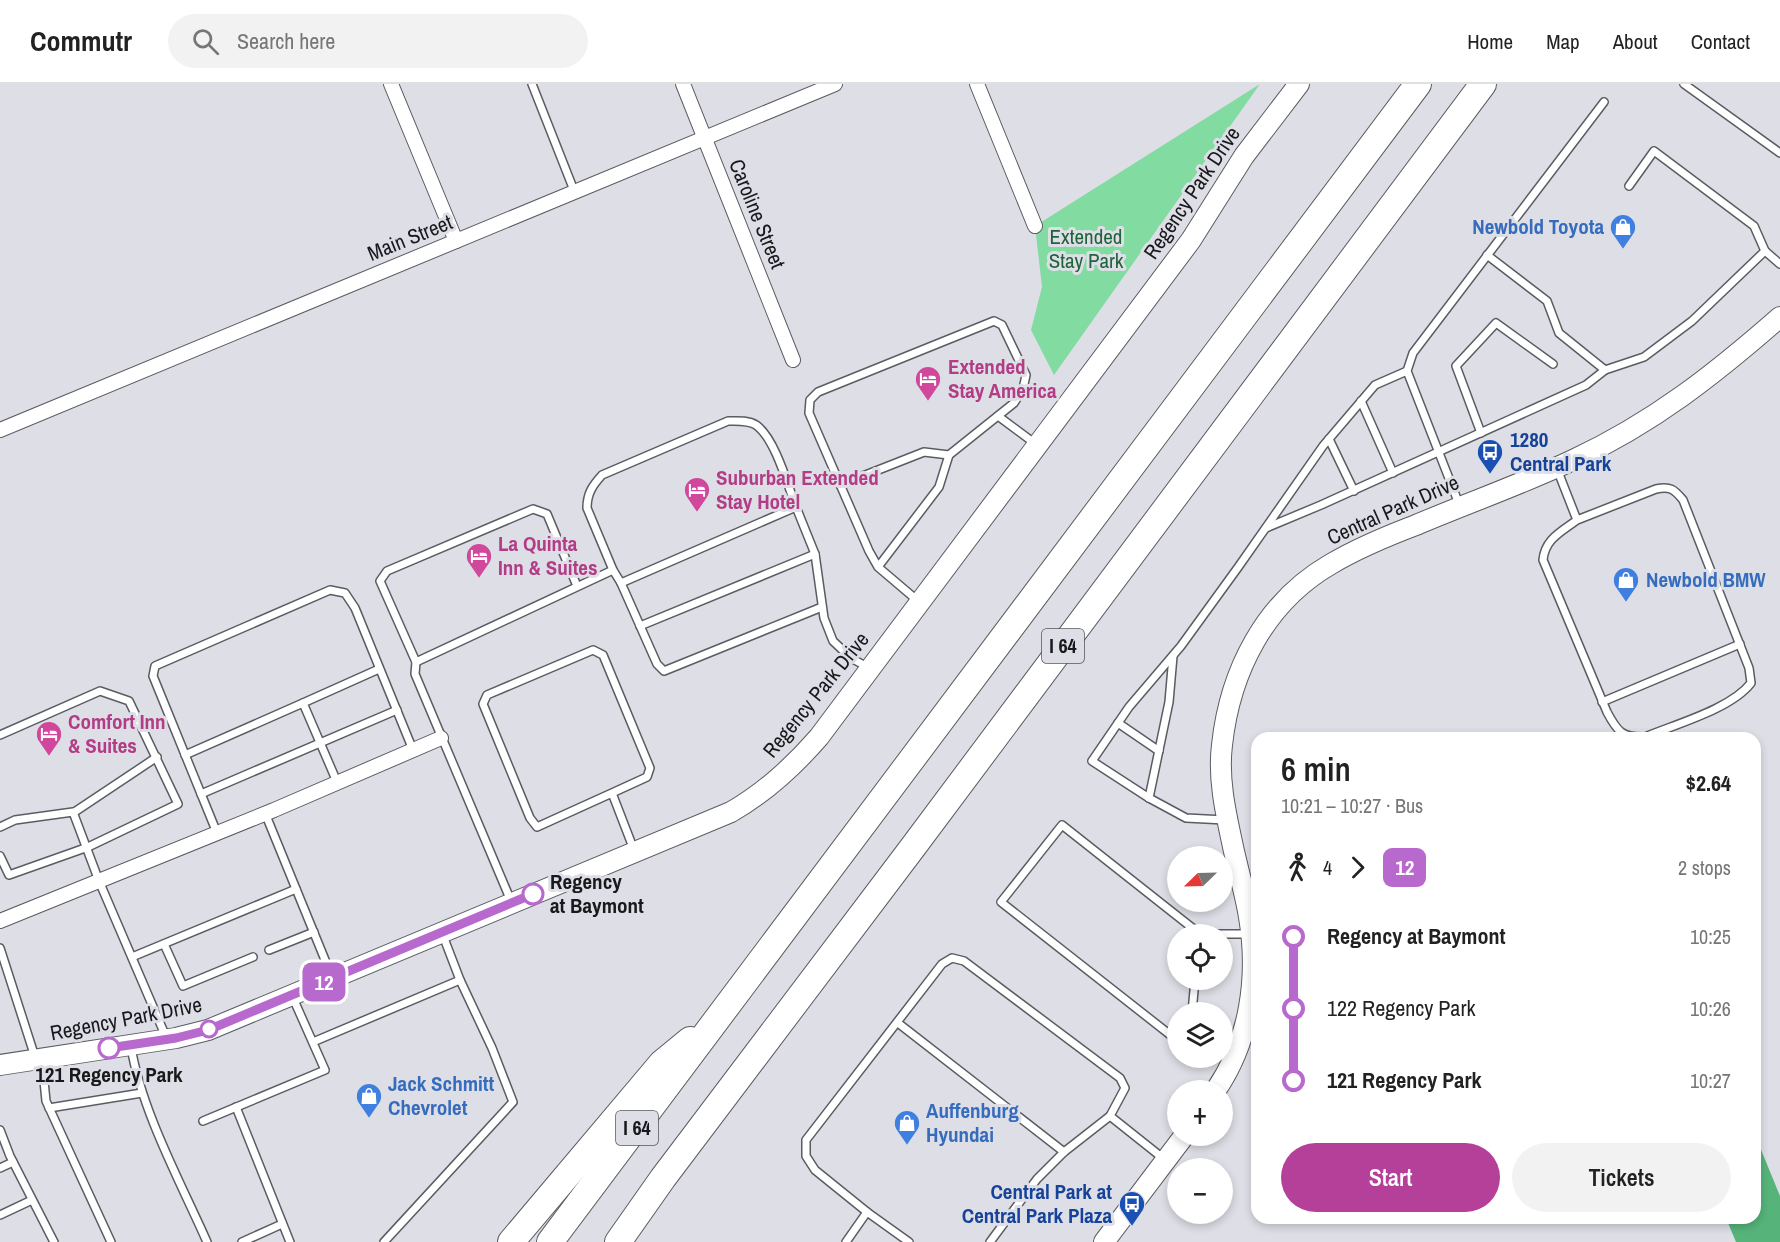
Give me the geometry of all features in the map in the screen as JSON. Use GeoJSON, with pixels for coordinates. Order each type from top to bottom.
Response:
{"type":"FeatureCollection","features":[{"type":"Feature","properties":{"kind":"highway","name":"I 64"},"geometry":{"type":"LineString","coordinates":[[550,1242],[1418,84]]}},
{"type":"Feature","properties":{"kind":"highway","name":"I 64"},"geometry":{"type":"LineString","coordinates":[[618,1242],[663,1178],[1483,84]]}},
{"type":"Feature","properties":{"kind":"highway"},"geometry":{"type":"LineString","coordinates":[[511,1242],[662,1063],[722,1013]]}},
{"type":"Feature","properties":{"kind":"street"},"geometry":{"type":"LineString","coordinates":[[391,84],[456,241]]}},
{"type":"Feature","properties":{"kind":"street","name":"Caroline Street"},"geometry":{"type":"LineString","coordinates":[[683,84],[793,360]]}},
{"type":"Feature","properties":{"kind":"street"},"geometry":{"type":"LineString","coordinates":[[977,84],[1035,226]]}},
{"type":"Feature","properties":{"kind":"street","name":"Regency Park Drive"},"geometry":{"type":"LineString","coordinates":[[0,1065],[167,1039],[208,1030],[731,812],[776,782],[819,737],[870,669],[1191,240],[1244,156],[1299,84]]}},
{"type":"Feature","properties":{"kind":"street","name":"Main Street"},"geometry":{"type":"LineString","coordinates":[[0,430],[705,139],[830,85]]}},
{"type":"Feature","properties":{"kind":"street","name":"Central Park Drive"},"geometry":{"type":"LineString","coordinates":[[1251,934],[1227,820],[1221,779],[1221,746],[1236,679],[1252,643],[1273,614],[1297,590],[1328,565],[1365,546],[1556,467],[1631,430],[1685,395],[1780,317]]}},
{"type":"Feature","properties":{"kind":"street"},"geometry":{"type":"LineString","coordinates":[[0,921],[265,813],[441,738]]}},
{"type":"Feature","properties":{"kind":"street","name":"Central Park Drive"},"geometry":{"type":"LineString","coordinates":[[1223,1080],[1227,1074],[1232,1051],[1251,998]]}},
{"type":"Feature","properties":{"kind":"street"},"geometry":{"type":"LineString","coordinates":[[1104,1242],[1176,1146]]}},
{"type":"Feature","properties":{"kind":"lane"},"geometry":{"type":"LineString","coordinates":[[532,84],[575,193]]}},
{"type":"Feature","properties":{"kind":"lane"},"geometry":{"type":"LineString","coordinates":[[1684,84],[1780,153]]}},
{"type":"Feature","properties":{"kind":"lane"},"geometry":{"type":"LineString","coordinates":[[1460,506],[1407,371],[1413,353],[1604,102]]}},
{"type":"Feature","properties":{"kind":"lane"},"geometry":{"type":"LineString","coordinates":[[1629,186],[1654,151],[1754,226],[1765,251],[1780,264]]}},
{"type":"Feature","properties":{"kind":"lane"},"geometry":{"type":"LineString","coordinates":[[1266,528],[1586,385],[1605,370],[1644,357],[1692,321],[1765,251]]}},
{"type":"Feature","properties":{"kind":"lane"},"geometry":{"type":"LineString","coordinates":[[1487,255],[1547,301],[1559,333],[1605,370]]}},
{"type":"Feature","properties":{"kind":"lane"},"geometry":{"type":"LineString","coordinates":[[878,567],[939,487],[949,455],[1014,403],[1023,389],[1026,375],[1002,325],[994,321],[818,392],[810,400],[809,412],[878,567],[920,602]]}},
{"type":"Feature","properties":{"kind":"lane"},"geometry":{"type":"LineString","coordinates":[[1481,433],[1456,366],[1496,323],[1553,364]]}},
{"type":"Feature","properties":{"kind":"lane"},"geometry":{"type":"LineString","coordinates":[[1227,820],[1186,818],[1149,798],[1092,761],[1129,706],[1173,655],[1329,439],[1375,385],[1407,371]]}},
{"type":"Feature","properties":{"kind":"lane"},"geometry":{"type":"LineString","coordinates":[[1361,402],[1393,473]]}},
{"type":"Feature","properties":{"kind":"lane"},"geometry":{"type":"LineString","coordinates":[[998,416],[1037,445]]}},
{"type":"Feature","properties":{"kind":"lane"},"geometry":{"type":"LineString","coordinates":[[822,607],[664,671],[657,664],[587,508],[587,497],[594,483],[602,474],[728,421],[743,421],[757,425],[771,442],[815,554],[824,618],[833,641],[851,658],[870,669]]}},
{"type":"Feature","properties":{"kind":"lane"},"geometry":{"type":"LineString","coordinates":[[1329,439],[1354,490]]}},
{"type":"Feature","properties":{"kind":"lane"},"geometry":{"type":"LineString","coordinates":[[840,485],[924,452],[949,455]]}},
{"type":"Feature","properties":{"kind":"lane"},"geometry":{"type":"LineString","coordinates":[[1556,467],[1577,520]]}},
{"type":"Feature","properties":{"kind":"lane"},"geometry":{"type":"LineString","coordinates":[[1621,732],[1615,727],[1602,702],[1544,560],[1544,549],[1551,539],[1577,520],[1666,486],[1675,489],[1683,500],[1749,668],[1751,683],[1732,701],[1657,732]]}},
{"type":"Feature","properties":{"kind":"lane"},"geometry":{"type":"LineString","coordinates":[[621,583],[796,507]]}},
{"type":"Feature","properties":{"kind":"lane"},"geometry":{"type":"LineString","coordinates":[[512,903],[441,738],[415,674],[416,662],[380,581],[387,571],[532,509],[547,514],[577,586]]}},
{"type":"Feature","properties":{"kind":"lane"},"geometry":{"type":"LineString","coordinates":[[640,626],[815,554]]}},
{"type":"Feature","properties":{"kind":"lane"},"geometry":{"type":"LineString","coordinates":[[416,662],[613,570]]}},
{"type":"Feature","properties":{"kind":"lane"},"geometry":{"type":"LineString","coordinates":[[216,833],[153,676],[155,666],[330,590],[345,593],[355,608],[413,750]]}},
{"type":"Feature","properties":{"kind":"lane"},"geometry":{"type":"LineString","coordinates":[[1602,702],[1740,644]]}},
{"type":"Feature","properties":{"kind":"lane"},"geometry":{"type":"LineString","coordinates":[[593,650],[603,655],[650,768],[647,777],[612,793],[537,826],[530,818],[483,704],[487,695],[593,650]]}},
{"type":"Feature","properties":{"kind":"lane"},"geometry":{"type":"LineString","coordinates":[[1149,798],[1169,702],[1173,655]]}},
{"type":"Feature","properties":{"kind":"lane"},"geometry":{"type":"LineString","coordinates":[[185,755],[380,669]]}},
{"type":"Feature","properties":{"kind":"lane"},"geometry":{"type":"LineString","coordinates":[[0,735],[100,691],[129,701],[178,804],[88,847],[9,875],[0,856]]}},
{"type":"Feature","properties":{"kind":"lane"},"geometry":{"type":"LineString","coordinates":[[303,703],[337,782]]}},
{"type":"Feature","properties":{"kind":"lane"},"geometry":{"type":"LineString","coordinates":[[201,794],[397,710]]}},
{"type":"Feature","properties":{"kind":"lane"},"geometry":{"type":"LineString","coordinates":[[1118,723],[1159,751]]}},
{"type":"Feature","properties":{"kind":"lane"},"geometry":{"type":"LineString","coordinates":[[0,827],[15,820],[73,813],[157,757]]}},
{"type":"Feature","properties":{"kind":"lane"},"geometry":{"type":"LineString","coordinates":[[612,793],[635,852]]}},
{"type":"Feature","properties":{"kind":"lane"},"geometry":{"type":"LineString","coordinates":[[73,813],[88,847],[99,881],[167,1039]]}},
{"type":"Feature","properties":{"kind":"lane"},"geometry":{"type":"LineString","coordinates":[[265,813],[333,978]]}},
{"type":"Feature","properties":{"kind":"lane"},"geometry":{"type":"LineString","coordinates":[[1167,1032],[1001,902],[1062,825],[1187,924]]}},
{"type":"Feature","properties":{"kind":"lane"},"geometry":{"type":"LineString","coordinates":[[132,957],[296,889]]}},
{"type":"Feature","properties":{"kind":"lane"},"geometry":{"type":"LineString","coordinates":[[269,950],[314,932]]}},
{"type":"Feature","properties":{"kind":"lane"},"geometry":{"type":"LineString","coordinates":[[384,1242],[513,1102],[492,1048],[460,980],[442,932]]}},
{"type":"Feature","properties":{"kind":"lane"},"geometry":{"type":"LineString","coordinates":[[1233,934],[1251,934]]}},
{"type":"Feature","properties":{"kind":"lane"},"geometry":{"type":"LineString","coordinates":[[164,944],[183,986],[253,957]]}},
{"type":"Feature","properties":{"kind":"lane"},"geometry":{"type":"LineString","coordinates":[[0,948],[39,1059],[45,1101],[111,1242]]}},
{"type":"Feature","properties":{"kind":"lane"},"geometry":{"type":"LineString","coordinates":[[909,1242],[814,1170],[806,1156],[806,1140],[942,964],[952,958],[964,961],[1120,1078],[1125,1088],[1110,1116],[1064,1152],[1037,1179],[990,1242]]}},
{"type":"Feature","properties":{"kind":"lane"},"geometry":{"type":"LineString","coordinates":[[313,1042],[460,980]]}},
{"type":"Feature","properties":{"kind":"lane"},"geometry":{"type":"LineString","coordinates":[[203,1121],[325,1070],[292,996]]}},
{"type":"Feature","properties":{"kind":"lane"},"geometry":{"type":"LineString","coordinates":[[898,1023],[1064,1152]]}},
{"type":"Feature","properties":{"kind":"lane"},"geometry":{"type":"LineString","coordinates":[[131,1044],[142,1093],[207,1242]]}},
{"type":"Feature","properties":{"kind":"lane"},"geometry":{"type":"LineString","coordinates":[[49,1108],[142,1093]]}},
{"type":"Feature","properties":{"kind":"lane"},"geometry":{"type":"LineString","coordinates":[[236,1107],[290,1242]]}},
{"type":"Feature","properties":{"kind":"lane"},"geometry":{"type":"LineString","coordinates":[[1110,1116],[1165,1160]]}},
{"type":"Feature","properties":{"kind":"lane"},"geometry":{"type":"LineString","coordinates":[[0,1130],[52,1242]]}},
{"type":"Feature","properties":{"kind":"lane"},"geometry":{"type":"LineString","coordinates":[[0,1168],[13,1162]]}},
{"type":"Feature","properties":{"kind":"lane"},"geometry":{"type":"LineString","coordinates":[[0,1215],[32,1200]]}},
{"type":"Feature","properties":{"kind":"lane"},"geometry":{"type":"LineString","coordinates":[[846,1242],[867,1212]]}},
{"type":"Feature","properties":{"kind":"lane"},"geometry":{"type":"LineString","coordinates":[[242,1242],[282,1224]]}},
{"type":"Feature","properties":{"kind":"green space","name":"Extended Stay Park"},"geometry":{"type":"Polygon","coordinates":[[[1260,84],[1054,375],[1031,330],[1042,287],[1035,226],[1260,84]]]}},
{"type":"Feature","properties":{"kind":"green space"},"geometry":{"type":"Polygon","coordinates":[[[1761,1150],[1780,1196],[1780,1242],[1736,1242],[1728,1224],[1761,1224],[1761,1150]]]}},
{"type":"Feature","properties":{"kind":"bus line","name":"12"},"geometry":{"type":"LineString","coordinates":[[109,1048],[176,1038],[208,1030],[533,894]]}},
{"type":"Feature","properties":{"kind":"place","name":"Newbold Toyota"},"geometry":{"type":"Point","coordinates":[1623,250]}},
{"type":"Feature","properties":{"kind":"place","name":"Extended Stay America"},"geometry":{"type":"Point","coordinates":[928,402]}},
{"type":"Feature","properties":{"kind":"place","name":"1280 Central Park"},"geometry":{"type":"Point","coordinates":[1490,475]}},
{"type":"Feature","properties":{"kind":"place","name":"Suburban Extended Stay Hotel"},"geometry":{"type":"Point","coordinates":[697,513]}},
{"type":"Feature","properties":{"kind":"place","name":"La Quinta Inn & Suites"},"geometry":{"type":"Point","coordinates":[479,579]}},
{"type":"Feature","properties":{"kind":"place","name":"Newbold BMW"},"geometry":{"type":"Point","coordinates":[1626,603]}},
{"type":"Feature","properties":{"kind":"place","name":"Comfort Inn & Suites"},"geometry":{"type":"Point","coordinates":[49,757]}},
{"type":"Feature","properties":{"kind":"place","name":"Regency at Baymont"},"geometry":{"type":"Point","coordinates":[533,894]}},
{"type":"Feature","properties":{"kind":"place","name":"121 Regency Park"},"geometry":{"type":"Point","coordinates":[109,1048]}},
{"type":"Feature","properties":{"kind":"place","name":"Jack Schmitt Chevrolet"},"geometry":{"type":"Point","coordinates":[369,1119]}},
{"type":"Feature","properties":{"kind":"place","name":"Auffenburg Hyundai"},"geometry":{"type":"Point","coordinates":[907,1146]}},
{"type":"Feature","properties":{"kind":"place","name":"Central Park at Central Park Plaza"},"geometry":{"type":"Point","coordinates":[1132,1227]}}]}
